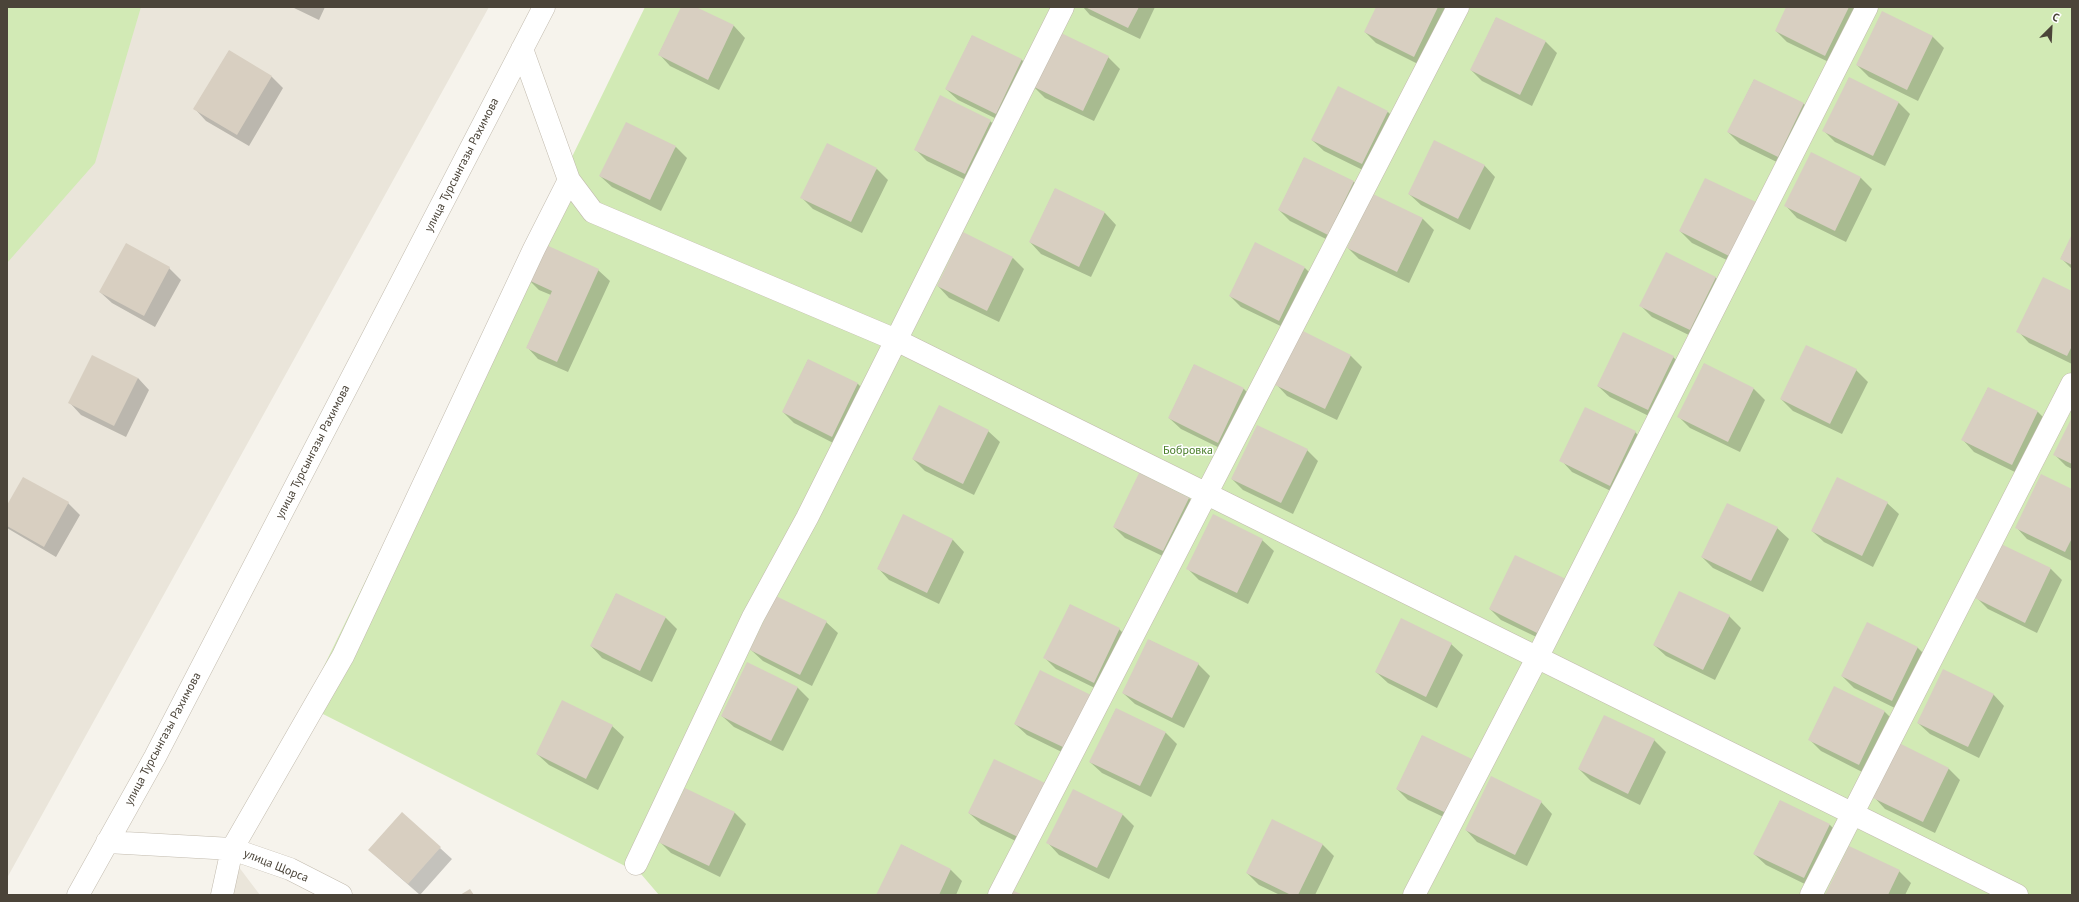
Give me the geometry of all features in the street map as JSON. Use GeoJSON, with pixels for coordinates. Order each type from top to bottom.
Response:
{"type":"FeatureCollection","features":[{"type":"Feature","properties":{"kind":"street","name":"улица Турсынгазы Рахимова"},"geometry":{"type":"LineString","coordinates":[[78,895],[159,750],[544,7]]}},
{"type":"Feature","properties":{"kind":"street"},"geometry":{"type":"LineString","coordinates":[[636,864],[754,617],[807,518],[1063,7]]}},
{"type":"Feature","properties":{"kind":"street"},"geometry":{"type":"LineString","coordinates":[[999,895],[1208,494],[1458,7]]}},
{"type":"Feature","properties":{"kind":"street"},"geometry":{"type":"LineString","coordinates":[[1414,895],[1537,658],[1867,7]]}},
{"type":"Feature","properties":{"kind":"street"},"geometry":{"type":"LineString","coordinates":[[522,49],[569,180],[593,212],[896,340],[2017,895]]}},
{"type":"Feature","properties":{"kind":"street"},"geometry":{"type":"LineString","coordinates":[[107,842],[232,849],[343,656],[534,249],[569,180]]}},
{"type":"Feature","properties":{"kind":"street"},"geometry":{"type":"LineString","coordinates":[[1811,895],[2072,384]]}},
{"type":"Feature","properties":{"kind":"street","name":"улица Щорса"},"geometry":{"type":"LineString","coordinates":[[222,895],[232,849],[290,869],[341,895]]}},
{"type":"Feature","properties":{"kind":"shaded area"},"geometry":{"type":"Polygon","coordinates":[[[7,7],[489,7],[7,878],[7,7]]]}},
{"type":"Feature","properties":{"kind":"shaded area"},"geometry":{"type":"Polygon","coordinates":[[[232,858],[260,895],[212,895],[232,858]]]}},
{"type":"Feature","properties":{"kind":"green space"},"geometry":{"type":"Polygon","coordinates":[[[7,7],[141,7],[95,163],[7,263],[7,7]]]}},
{"type":"Feature","properties":{"kind":"green space","name":"Бобровка"},"geometry":{"type":"Polygon","coordinates":[[[645,7],[2072,7],[2072,895],[659,895],[641,874],[305,705],[645,7]]]}},
{"type":"Feature","properties":{"kind":"building"},"geometry":{"type":"Polygon","coordinates":[[[681,7],[696,7],[734,25],[708,80],[658,55],[681,7]]]}},
{"type":"Feature","properties":{"kind":"building"},"geometry":{"type":"Polygon","coordinates":[[[1085,7],[1139,7],[1128,28],[1085,7]]]}},
{"type":"Feature","properties":{"kind":"building"},"geometry":{"type":"Polygon","coordinates":[[[1376,7],[1438,7],[1414,57],[1364,32],[1376,7]]]}},
{"type":"Feature","properties":{"kind":"building"},"geometry":{"type":"Polygon","coordinates":[[[1786,7],[1849,7],[1825,56],[1775,31],[1786,7]]]}},
{"type":"Feature","properties":{"kind":"building"},"geometry":{"type":"Polygon","coordinates":[[[1882,11],[1933,36],[1907,90],[1856,65],[1882,11]]]}},
{"type":"Feature","properties":{"kind":"building"},"geometry":{"type":"Polygon","coordinates":[[[1496,17],[1546,41],[1520,95],[1470,70],[1496,17]]]}},
{"type":"Feature","properties":{"kind":"building"},"geometry":{"type":"Polygon","coordinates":[[[1059,32],[1109,56],[1083,111],[1032,86],[1059,32]]]}},
{"type":"Feature","properties":{"kind":"building"},"geometry":{"type":"Polygon","coordinates":[[[972,35],[1022,59],[996,114],[945,89],[972,35]]]}},
{"type":"Feature","properties":{"kind":"building"},"geometry":{"type":"Polygon","coordinates":[[[229,50],[272,76],[237,135],[193,109],[229,50]]]}},
{"type":"Feature","properties":{"kind":"building"},"geometry":{"type":"Polygon","coordinates":[[[1849,77],[1899,102],[1873,156],[1822,131],[1849,77]]]}},
{"type":"Feature","properties":{"kind":"building"},"geometry":{"type":"Polygon","coordinates":[[[1754,79],[1804,103],[1778,157],[1727,132],[1754,79]]]}},
{"type":"Feature","properties":{"kind":"building"},"geometry":{"type":"Polygon","coordinates":[[[1338,86],[1388,111],[1362,164],[1311,140],[1338,86]]]}},
{"type":"Feature","properties":{"kind":"building"},"geometry":{"type":"Polygon","coordinates":[[[940,95],[991,120],[965,174],[914,150],[940,95]]]}},
{"type":"Feature","properties":{"kind":"building"},"geometry":{"type":"Polygon","coordinates":[[[626,122],[676,146],[650,200],[599,176],[626,122]]]}},
{"type":"Feature","properties":{"kind":"building"},"geometry":{"type":"Polygon","coordinates":[[[1434,140],[1485,165],[1458,219],[1408,194],[1434,140]]]}},
{"type":"Feature","properties":{"kind":"building"},"geometry":{"type":"Polygon","coordinates":[[[827,143],[877,168],[851,222],[800,198],[827,143]]]}},
{"type":"Feature","properties":{"kind":"building"},"geometry":{"type":"Polygon","coordinates":[[[1811,152],[1861,177],[1835,231],[1784,206],[1811,152]]]}},
{"type":"Feature","properties":{"kind":"building"},"geometry":{"type":"Polygon","coordinates":[[[1304,157],[1354,181],[1328,235],[1278,210],[1304,157]]]}},
{"type":"Feature","properties":{"kind":"building"},"geometry":{"type":"Polygon","coordinates":[[[1705,178],[1756,202],[1729,256],[1679,231],[1705,178]]]}},
{"type":"Feature","properties":{"kind":"building"},"geometry":{"type":"Polygon","coordinates":[[[1055,188],[1105,212],[1079,267],[1029,242],[1055,188]]]}},
{"type":"Feature","properties":{"kind":"building"},"geometry":{"type":"Polygon","coordinates":[[[1373,194],[1423,218],[1397,272],[1347,248],[1373,194]]]}},
{"type":"Feature","properties":{"kind":"building"},"geometry":{"type":"Polygon","coordinates":[[[963,232],[1013,257],[987,311],[937,286],[963,232]]]}},
{"type":"Feature","properties":{"kind":"building"},"geometry":{"type":"Polygon","coordinates":[[[2072,234],[2072,265],[2060,259],[2072,234]]]}},
{"type":"Feature","properties":{"kind":"building"},"geometry":{"type":"Polygon","coordinates":[[[1255,242],[1305,267],[1279,321],[1229,296],[1255,242]]]}},
{"type":"Feature","properties":{"kind":"building"},"geometry":{"type":"Polygon","coordinates":[[[126,243],[170,267],[144,316],[99,292],[126,243]]]}},
{"type":"Feature","properties":{"kind":"building"},"geometry":{"type":"Polygon","coordinates":[[[542,243],[599,269],[557,362],[526,348],[552,291],[526,279],[542,243]]]}},
{"type":"Feature","properties":{"kind":"building"},"geometry":{"type":"Polygon","coordinates":[[[1666,252],[1716,277],[1690,330],[1639,306],[1666,252]]]}},
{"type":"Feature","properties":{"kind":"building"},"geometry":{"type":"Polygon","coordinates":[[[2043,277],[2072,291],[2072,346],[2067,356],[2016,332],[2043,277]]]}},
{"type":"Feature","properties":{"kind":"building"},"geometry":{"type":"Polygon","coordinates":[[[1301,330],[1351,355],[1325,409],[1275,385],[1301,330]]]}},
{"type":"Feature","properties":{"kind":"building"},"geometry":{"type":"Polygon","coordinates":[[[1623,332],[1674,356],[1648,410],[1597,386],[1623,332]]]}},
{"type":"Feature","properties":{"kind":"building"},"geometry":{"type":"Polygon","coordinates":[[[1806,345],[1857,369],[1830,424],[1780,399],[1806,345]]]}},
{"type":"Feature","properties":{"kind":"building"},"geometry":{"type":"Polygon","coordinates":[[[92,355],[138,378],[114,426],[68,403],[92,355]]]}},
{"type":"Feature","properties":{"kind":"building"},"geometry":{"type":"Polygon","coordinates":[[[808,359],[858,383],[832,437],[782,412],[808,359]]]}},
{"type":"Feature","properties":{"kind":"building"},"geometry":{"type":"Polygon","coordinates":[[[1704,363],[1754,388],[1728,442],[1677,417],[1704,363]]]}},
{"type":"Feature","properties":{"kind":"building"},"geometry":{"type":"Polygon","coordinates":[[[1194,364],[1244,388],[1218,443],[1168,418],[1194,364]]]}},
{"type":"Feature","properties":{"kind":"building"},"geometry":{"type":"Polygon","coordinates":[[[1988,387],[2038,411],[2012,465],[1961,440],[1988,387]]]}},
{"type":"Feature","properties":{"kind":"building"},"geometry":{"type":"Polygon","coordinates":[[[939,405],[989,430],[963,484],[912,459],[939,405]]]}},
{"type":"Feature","properties":{"kind":"building"},"geometry":{"type":"Polygon","coordinates":[[[1585,407],[1636,431],[1610,486],[1559,461],[1585,407]]]}},
{"type":"Feature","properties":{"kind":"building"},"geometry":{"type":"Polygon","coordinates":[[[2072,417],[2072,464],[2053,455],[2072,417]]]}},
{"type":"Feature","properties":{"kind":"building"},"geometry":{"type":"Polygon","coordinates":[[[1257,425],[1308,449],[1281,503],[1231,479],[1257,425]]]}},
{"type":"Feature","properties":{"kind":"building"},"geometry":{"type":"Polygon","coordinates":[[[1139,473],[1189,498],[1163,551],[1113,527],[1139,473]]]}},
{"type":"Feature","properties":{"kind":"building"},"geometry":{"type":"Polygon","coordinates":[[[2041,474],[2072,489],[2072,538],[2065,552],[2015,528],[2041,474]]]}},
{"type":"Feature","properties":{"kind":"building"},"geometry":{"type":"Polygon","coordinates":[[[23,477],[69,502],[44,547],[7,526],[7,505],[23,477]]]}},
{"type":"Feature","properties":{"kind":"building"},"geometry":{"type":"Polygon","coordinates":[[[1837,477],[1888,502],[1862,556],[1811,531],[1837,477]]]}},
{"type":"Feature","properties":{"kind":"building"},"geometry":{"type":"Polygon","coordinates":[[[1727,503],[1778,527],[1751,581],[1701,557],[1727,503]]]}},
{"type":"Feature","properties":{"kind":"building"},"geometry":{"type":"Polygon","coordinates":[[[903,514],[953,539],[927,593],[877,569],[903,514]]]}},
{"type":"Feature","properties":{"kind":"building"},"geometry":{"type":"Polygon","coordinates":[[[1213,514],[1263,539],[1237,593],[1186,569],[1213,514]]]}},
{"type":"Feature","properties":{"kind":"building"},"geometry":{"type":"Polygon","coordinates":[[[2001,544],[2051,568],[2025,623],[1975,598],[2001,544]]]}},
{"type":"Feature","properties":{"kind":"building"},"geometry":{"type":"Polygon","coordinates":[[[1515,555],[1566,579],[1539,634],[1489,609],[1515,555]]]}},
{"type":"Feature","properties":{"kind":"building"},"geometry":{"type":"Polygon","coordinates":[[[1679,591],[1730,615],[1703,670],[1653,645],[1679,591]]]}},
{"type":"Feature","properties":{"kind":"building"},"geometry":{"type":"Polygon","coordinates":[[[616,593],[666,617],[640,671],[590,646],[616,593]]]}},
{"type":"Feature","properties":{"kind":"building"},"geometry":{"type":"Polygon","coordinates":[[[776,596],[827,621],[800,675],[750,650],[776,596]]]}},
{"type":"Feature","properties":{"kind":"building"},"geometry":{"type":"Polygon","coordinates":[[[1070,604],[1120,628],[1094,683],[1043,658],[1070,604]]]}},
{"type":"Feature","properties":{"kind":"building"},"geometry":{"type":"Polygon","coordinates":[[[1401,618],[1452,643],[1426,697],[1375,672],[1401,618]]]}},
{"type":"Feature","properties":{"kind":"building"},"geometry":{"type":"Polygon","coordinates":[[[1867,622],[1918,647],[1892,701],[1841,676],[1867,622]]]}},
{"type":"Feature","properties":{"kind":"building"},"geometry":{"type":"Polygon","coordinates":[[[1148,639],[1199,663],[1172,718],[1122,693],[1148,639]]]}},
{"type":"Feature","properties":{"kind":"building"},"geometry":{"type":"Polygon","coordinates":[[[747,662],[798,687],[771,741],[721,716],[747,662]]]}},
{"type":"Feature","properties":{"kind":"building"},"geometry":{"type":"Polygon","coordinates":[[[1943,669],[1994,694],[1968,747],[1917,723],[1943,669]]]}},
{"type":"Feature","properties":{"kind":"building"},"geometry":{"type":"Polygon","coordinates":[[[1040,670],[1091,695],[1065,748],[1014,724],[1040,670]]]}},
{"type":"Feature","properties":{"kind":"building"},"geometry":{"type":"Polygon","coordinates":[[[1834,686],[1885,711],[1859,765],[1808,740],[1834,686]]]}},
{"type":"Feature","properties":{"kind":"building"},"geometry":{"type":"Polygon","coordinates":[[[562,700],[613,725],[586,779],[536,754],[562,700]]]}},
{"type":"Feature","properties":{"kind":"building"},"geometry":{"type":"Polygon","coordinates":[[[1116,708],[1166,732],[1140,786],[1089,762],[1116,708]]]}},
{"type":"Feature","properties":{"kind":"building"},"geometry":{"type":"Polygon","coordinates":[[[1604,715],[1655,739],[1628,794],[1578,769],[1604,715]]]}},
{"type":"Feature","properties":{"kind":"building"},"geometry":{"type":"Polygon","coordinates":[[[1422,735],[1472,759],[1446,813],[1396,789],[1422,735]]]}},
{"type":"Feature","properties":{"kind":"building"},"geometry":{"type":"Polygon","coordinates":[[[1899,743],[1949,768],[1923,822],[1873,798],[1899,743]]]}},
{"type":"Feature","properties":{"kind":"building"},"geometry":{"type":"Polygon","coordinates":[[[994,759],[1045,783],[1018,837],[968,813],[994,759]]]}},
{"type":"Feature","properties":{"kind":"building"},"geometry":{"type":"Polygon","coordinates":[[[1491,776],[1542,801],[1515,855],[1465,830],[1491,776]]]}},
{"type":"Feature","properties":{"kind":"building"},"geometry":{"type":"Polygon","coordinates":[[[685,788],[735,812],[709,866],[658,842],[685,788]]]}},
{"type":"Feature","properties":{"kind":"building"},"geometry":{"type":"Polygon","coordinates":[[[1073,789],[1123,814],[1097,868],[1046,843],[1073,789]]]}},
{"type":"Feature","properties":{"kind":"building"},"geometry":{"type":"Polygon","coordinates":[[[1780,800],[1830,824],[1804,878],[1753,854],[1780,800]]]}},
{"type":"Feature","properties":{"kind":"building"},"geometry":{"type":"Polygon","coordinates":[[[402,812],[441,847],[408,884],[368,850],[402,812]]]}},
{"type":"Feature","properties":{"kind":"building"},"geometry":{"type":"Polygon","coordinates":[[[1272,819],[1323,844],[1298,895],[1291,895],[1246,873],[1272,819]]]}},
{"type":"Feature","properties":{"kind":"building"},"geometry":{"type":"Polygon","coordinates":[[[901,844],[951,869],[939,895],[876,895],[901,844]]]}},
{"type":"Feature","properties":{"kind":"building"},"geometry":{"type":"Polygon","coordinates":[[[1849,846],[1900,870],[1888,895],[1825,895],[1849,846]]]}},
{"type":"Feature","properties":{"kind":"building"},"geometry":{"type":"Polygon","coordinates":[[[470,889],[474,895],[460,895],[470,889]]]}},
{"type":"Feature","properties":{"kind":"building"},"geometry":{"type":"Polygon","coordinates":[[[1014,891],[1023,895],[1012,895],[1014,891]]]}}]}
